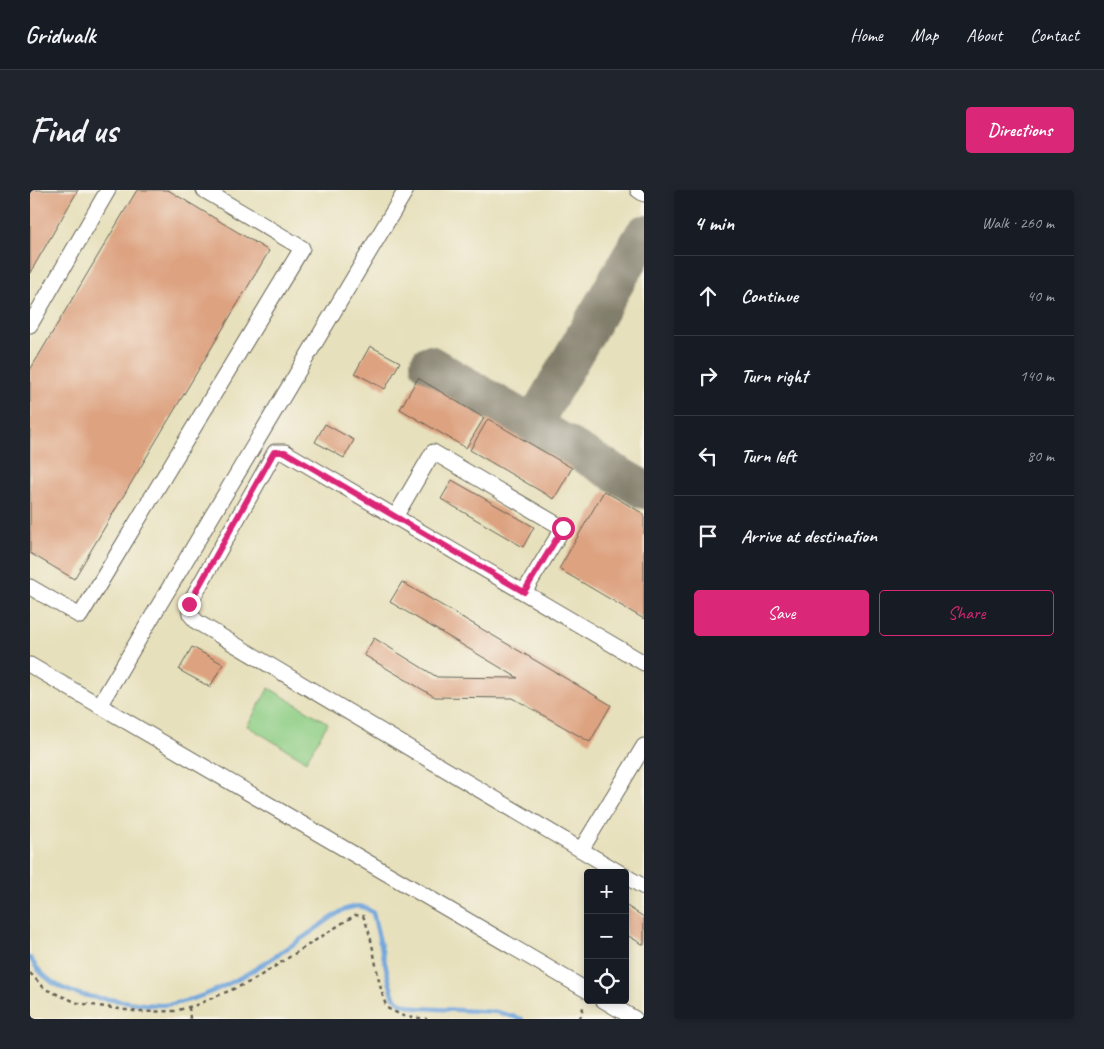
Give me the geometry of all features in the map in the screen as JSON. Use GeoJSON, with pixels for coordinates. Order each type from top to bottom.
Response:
{"type":"FeatureCollection","features":[{"type":"Feature","properties":{"kind":"lane"},"geometry":{"type":"LineString","coordinates":[[30,325],[108,190]]}},
{"type":"Feature","properties":{"kind":"lane"},"geometry":{"type":"LineString","coordinates":[[30,587],[80,616],[302,248],[204,190]]}},
{"type":"Feature","properties":{"kind":"lane"},"geometry":{"type":"LineString","coordinates":[[99,706],[406,190]]}},
{"type":"Feature","properties":{"kind":"lane"},"geometry":{"type":"LineString","coordinates":[[638,190],[644,194]]}},
{"type":"Feature","properties":{"kind":"lane"},"geometry":{"type":"LineString","coordinates":[[613,869],[197,622],[190,614],[189,604],[274,452],[285,452],[644,663]]}},
{"type":"Feature","properties":{"kind":"lane"},"geometry":{"type":"LineString","coordinates":[[395,517],[432,452],[563,528],[524,592]]}},
{"type":"Feature","properties":{"kind":"lane"},"geometry":{"type":"LineString","coordinates":[[30,665],[584,996]]}},
{"type":"Feature","properties":{"kind":"lane"},"geometry":{"type":"LineString","coordinates":[[581,850],[644,746]]}},
{"type":"Feature","properties":{"kind":"lane"},"geometry":{"type":"LineString","coordinates":[[629,878],[644,886]]}},
{"type":"Feature","properties":{"kind":"lane"},"geometry":{"type":"LineString","coordinates":[[610,1004],[635,1019]]}},
{"type":"Feature","properties":{"kind":"path"},"geometry":{"type":"LineString","coordinates":[[30,973],[45,989],[78,1003],[140,1012],[176,1010],[189,1007],[252,981],[355,915],[363,916],[368,926],[380,991],[387,1008],[403,1016],[427,1019]]}},
{"type":"Feature","properties":{"kind":"path"},"geometry":{"type":"LineString","coordinates":[[580,1019],[584,1004]]}},
{"type":"Feature","properties":{"kind":"path"},"geometry":{"type":"LineString","coordinates":[[189,1007],[190,1019]]}},
{"type":"Feature","properties":{"kind":"green space"},"geometry":{"type":"Polygon","coordinates":[[[269,688],[328,723],[306,761],[247,726],[269,688]]]}},
{"type":"Feature","properties":{"kind":"building"},"geometry":{"type":"Polygon","coordinates":[[[30,190],[78,190],[30,273],[30,190]]]}},
{"type":"Feature","properties":{"kind":"building"},"geometry":{"type":"Polygon","coordinates":[[[137,190],[168,190],[269,251],[74,579],[30,553],[30,370],[137,190]]]}},
{"type":"Feature","properties":{"kind":"building"},"geometry":{"type":"Polygon","coordinates":[[[370,346],[400,362],[385,389],[355,373],[370,346]]]}},
{"type":"Feature","properties":{"kind":"building"},"geometry":{"type":"Polygon","coordinates":[[[418,378],[484,418],[466,448],[400,409],[418,378]]]}},
{"type":"Feature","properties":{"kind":"building"},"geometry":{"type":"Polygon","coordinates":[[[488,419],[572,468],[554,499],[470,450],[488,419]]]}},
{"type":"Feature","properties":{"kind":"building"},"geometry":{"type":"Polygon","coordinates":[[[325,424],[354,440],[344,458],[315,442],[325,424]]]}},
{"type":"Feature","properties":{"kind":"building"},"geometry":{"type":"Polygon","coordinates":[[[452,480],[534,527],[523,547],[441,499],[452,480]]]}},
{"type":"Feature","properties":{"kind":"building"},"geometry":{"type":"Polygon","coordinates":[[[604,491],[644,514],[644,619],[559,569],[604,491]]]}},
{"type":"Feature","properties":{"kind":"building"},"geometry":{"type":"Polygon","coordinates":[[[402,582],[611,705],[590,742],[513,698],[435,697],[364,655],[374,638],[437,677],[518,678],[390,602],[402,582]]]}},
{"type":"Feature","properties":{"kind":"building"},"geometry":{"type":"Polygon","coordinates":[[[192,647],[223,664],[210,687],[179,670],[192,647]]]}},
{"type":"Feature","properties":{"kind":"building"},"geometry":{"type":"Polygon","coordinates":[[[629,908],[644,917],[644,945],[629,936],[629,908]]]}},
{"type":"Feature","properties":{"kind":"waterway"},"geometry":{"type":"LineString","coordinates":[[30,958],[37,968],[53,983],[73,992],[95,998],[163,1005],[185,1001],[233,982],[343,910],[359,906],[373,913],[391,988],[394,997],[401,1003],[418,1008],[497,1012],[522,1019]]}},
{"type":"Feature","properties":{"kind":"taxiway"},"geometry":{"type":"LineString","coordinates":[[533,424],[644,234]]}},
{"type":"Feature","properties":{"kind":"taxiway"},"geometry":{"type":"LineString","coordinates":[[429,364],[644,490]]}},
{"type":"Feature","properties":{"kind":"route"},"geometry":{"type":"LineString","coordinates":[[189,604],[274,452],[285,452],[524,592],[563,528]]}}]}
